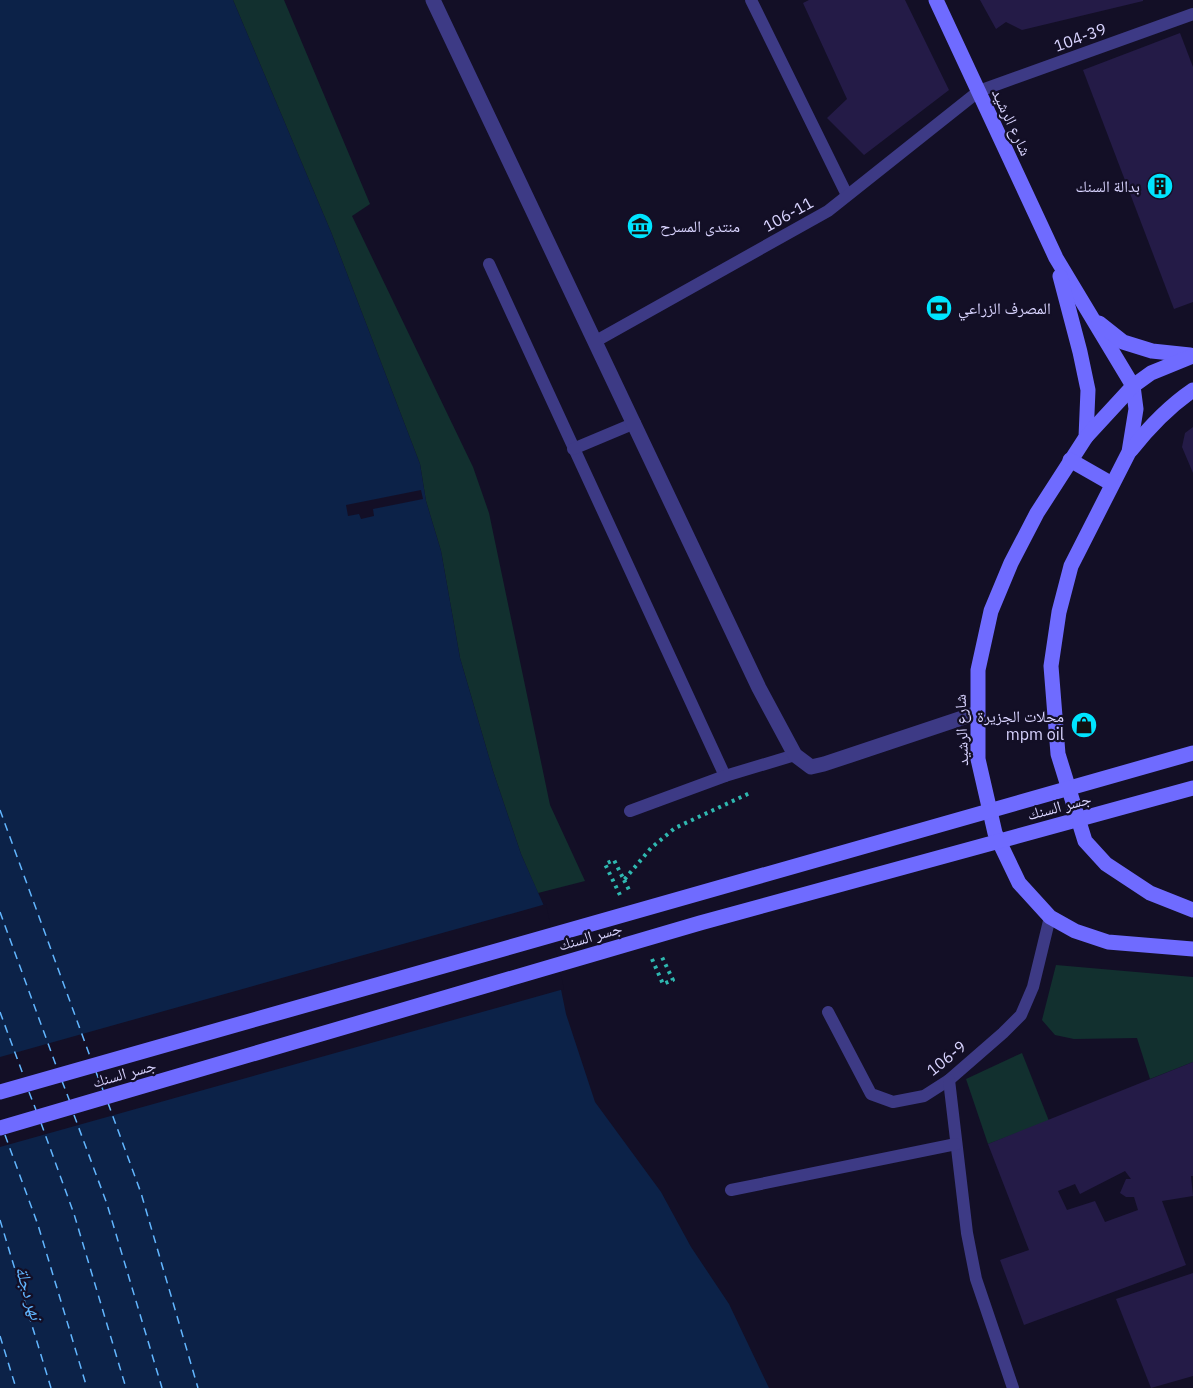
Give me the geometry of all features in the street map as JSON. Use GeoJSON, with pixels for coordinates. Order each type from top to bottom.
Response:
{"type":"FeatureCollection","features":[{"type":"Feature","properties":{"kind":"main road","name":"شارع الرشيد"},"geometry":{"type":"LineString","coordinates":[[936,0],[1056,258],[1133,386],[1136,409],[1129,452],[1071,566],[1059,612],[1051,666],[1058,753],[1085,841],[1106,864],[1150,892],[1193,910]]}},
{"type":"Feature","properties":{"kind":"main road","name":"شارع الرشيد"},"geometry":{"type":"LineString","coordinates":[[1056,258],[1088,390],[1086,437]]}},
{"type":"Feature","properties":{"kind":"main road"},"geometry":{"type":"LineString","coordinates":[[1090,316],[1123,342],[1152,351],[1193,356]]}},
{"type":"Feature","properties":{"kind":"main road","name":"شارع الرشيد"},"geometry":{"type":"LineString","coordinates":[[1192,949],[1108,942],[1075,931],[1050,917],[1019,883],[995,833],[978,759],[977,713],[978,670],[991,611],[1016,553],[1037,513],[1086,437],[1133,386],[1151,374],[1193,356]]}},
{"type":"Feature","properties":{"kind":"main road"},"geometry":{"type":"LineString","coordinates":[[1129,452],[1171,405],[1193,390]]}},
{"type":"Feature","properties":{"kind":"main road"},"geometry":{"type":"LineString","coordinates":[[1070,460],[1112,484]]}},
{"type":"Feature","properties":{"kind":"main road","name":"جسر السنك"},"geometry":{"type":"LineString","coordinates":[[0,1092],[1193,753]]}},
{"type":"Feature","properties":{"kind":"main road","name":"جسر السنك"},"geometry":{"type":"LineString","coordinates":[[0,1128],[700,923],[1193,788]]}},
{"type":"Feature","properties":{"kind":"street"},"geometry":{"type":"LineString","coordinates":[[433,0],[759,688],[795,755],[810,767],[824,764],[977,713]]}},
{"type":"Feature","properties":{"kind":"lane"},"geometry":{"type":"LineString","coordinates":[[751,0],[847,195]]}},
{"type":"Feature","properties":{"kind":"lane","name":"104-39"},"geometry":{"type":"LineString","coordinates":[[979,91],[1193,14]]}},
{"type":"Feature","properties":{"kind":"lane","name":"106-11"},"geometry":{"type":"LineString","coordinates":[[596,341],[828,211],[979,91]]}},
{"type":"Feature","properties":{"kind":"lane"},"geometry":{"type":"LineString","coordinates":[[489,264],[725,776]]}},
{"type":"Feature","properties":{"kind":"lane"},"geometry":{"type":"LineString","coordinates":[[573,448],[635,423]]}},
{"type":"Feature","properties":{"kind":"lane"},"geometry":{"type":"LineString","coordinates":[[630,811],[725,776],[795,755]]}},
{"type":"Feature","properties":{"kind":"lane","name":"106-9"},"geometry":{"type":"LineString","coordinates":[[828,1012],[872,1094],[893,1102],[924,1096],[949,1080],[1020,1015],[1034,987],[1050,917]]}},
{"type":"Feature","properties":{"kind":"lane"},"geometry":{"type":"LineString","coordinates":[[949,1080],[967,1233],[976,1279],[1013,1388]]}},
{"type":"Feature","properties":{"kind":"lane"},"geometry":{"type":"LineString","coordinates":[[731,1190],[956,1144]]}},
{"type":"Feature","properties":{"kind":"path"},"geometry":{"type":"LineString","coordinates":[[630,913],[605,864],[614,860],[624,879],[651,848],[675,828],[760,788]]}},
{"type":"Feature","properties":{"kind":"path"},"geometry":{"type":"LineString","coordinates":[[663,984],[672,980],[666,966]]}},
{"type":"Feature","properties":{"kind":"green space"},"geometry":{"type":"Polygon","coordinates":[[[233,0],[284,0],[370,204],[352,216],[473,467],[489,513],[550,805],[585,881],[538,893],[521,854],[493,771],[460,658],[441,551],[426,501],[420,464],[331,232],[233,0]]]}},
{"type":"Feature","properties":{"kind":"green space"},"geometry":{"type":"Polygon","coordinates":[[[1056,965],[1193,977],[1193,1062],[1150,1079],[1137,1038],[1074,1039],[1055,1035],[1042,1020],[1056,965]]]}},
{"type":"Feature","properties":{"kind":"green space"},"geometry":{"type":"Polygon","coordinates":[[[1022,1053],[1049,1121],[988,1144],[966,1079],[1022,1053]]]}},
{"type":"Feature","properties":{"kind":"water","name":"نهر دجلة"},"geometry":{"type":"Polygon","coordinates":[[[0,0],[233,0],[331,232],[420,464],[426,501],[441,551],[460,658],[493,771],[521,854],[544,906],[566,1014],[595,1102],[661,1192],[691,1247],[729,1304],[769,1388],[0,1388],[0,0]]]}},
{"type":"Feature","properties":{"kind":"pier"},"geometry":{"type":"Polygon","coordinates":[[[421,490],[423,499],[373,509],[374,516],[361,519],[359,514],[348,516],[346,505],[421,490]]]}},
{"type":"Feature","properties":{"kind":"pier"},"geometry":{"type":"Polygon","coordinates":[[[546,904],[564,989],[0,1147],[0,1057],[546,904]]]}},
{"type":"Feature","properties":{"kind":"building"},"geometry":{"type":"Polygon","coordinates":[[[809,0],[905,0],[949,90],[864,155],[827,118],[847,99],[803,3],[809,0]]]}},
{"type":"Feature","properties":{"kind":"building"},"geometry":{"type":"Polygon","coordinates":[[[980,0],[1143,1],[1022,30],[1006,22],[996,29],[980,0]]]}},
{"type":"Feature","properties":{"kind":"building","name":"بدالة السنك"},"geometry":{"type":"Polygon","coordinates":[[[1180,33],[1193,67],[1193,302],[1174,309],[1083,70],[1180,33]]]}},
{"type":"Feature","properties":{"kind":"building"},"geometry":{"type":"Polygon","coordinates":[[[1193,427],[1193,473],[1182,447],[1185,433],[1193,427]]]}},
{"type":"Feature","properties":{"kind":"building"},"geometry":{"type":"Polygon","coordinates":[[[1193,1062],[1193,1176],[1191,1176],[1193,1196],[1162,1201],[1186,1265],[1024,1325],[1000,1260],[1029,1250],[988,1144],[1193,1062]],[[1125,1171],[1080,1194],[1075,1184],[1058,1191],[1067,1210],[1095,1201],[1105,1222],[1138,1210],[1134,1197],[1126,1197],[1120,1193],[1126,1179],[1131,1179],[1125,1171]]]}},
{"type":"Feature","properties":{"kind":"building"},"geometry":{"type":"Polygon","coordinates":[[[1193,1273],[1193,1376],[1151,1388],[1116,1299],[1193,1273]]]}},
{"type":"Feature","properties":{"kind":"ferry route"},"geometry":{"type":"LineString","coordinates":[[0,810],[91,1059]]}},
{"type":"Feature","properties":{"kind":"ferry route"},"geometry":{"type":"LineString","coordinates":[[0,912],[57,1068]]}},
{"type":"Feature","properties":{"kind":"ferry route"},"geometry":{"type":"LineString","coordinates":[[0,1012],[24,1077]]}},
{"type":"Feature","properties":{"kind":"ferry route"},"geometry":{"type":"LineString","coordinates":[[96,1072],[103,1090]]}},
{"type":"Feature","properties":{"kind":"ferry route"},"geometry":{"type":"LineString","coordinates":[[62,1081],[70,1102]]}},
{"type":"Feature","properties":{"kind":"ferry route"},"geometry":{"type":"LineString","coordinates":[[29,1092],[36,1110]]}},
{"type":"Feature","properties":{"kind":"ferry route"},"geometry":{"type":"LineString","coordinates":[[108,1103],[141,1193],[198,1388]]}},
{"type":"Feature","properties":{"kind":"ferry route"},"geometry":{"type":"LineString","coordinates":[[74,1115],[107,1204],[162,1388]]}},
{"type":"Feature","properties":{"kind":"ferry route"},"geometry":{"type":"LineString","coordinates":[[41,1123],[74,1214],[126,1388]]}},
{"type":"Feature","properties":{"kind":"ferry route"},"geometry":{"type":"LineString","coordinates":[[5,1135],[38,1225],[87,1388]]}},
{"type":"Feature","properties":{"kind":"ferry route"},"geometry":{"type":"LineString","coordinates":[[0,1220],[51,1388]]}},
{"type":"Feature","properties":{"kind":"ferry route"},"geometry":{"type":"LineString","coordinates":[[0,1336],[16,1388]]}},
{"type":"Feature","properties":{"kind":"place","name":"بدالة السنك"},"geometry":{"type":"Point","coordinates":[1160,186]}},
{"type":"Feature","properties":{"kind":"place","name":"منتدى المسرح"},"geometry":{"type":"Point","coordinates":[640,226]}},
{"type":"Feature","properties":{"kind":"place","name":"المصرف الزراعي"},"geometry":{"type":"Point","coordinates":[939,308]}},
{"type":"Feature","properties":{"kind":"place","name":"محلات الجزيرة mpm oil"},"geometry":{"type":"Point","coordinates":[1084,725]}}]}
